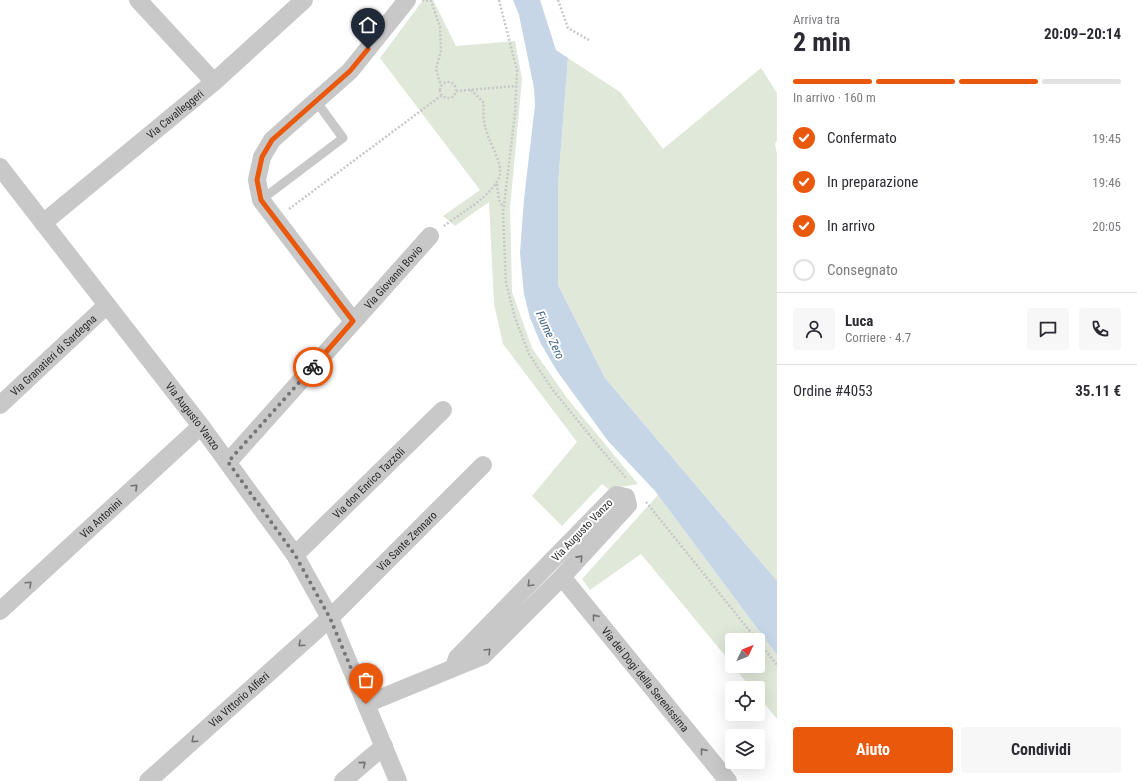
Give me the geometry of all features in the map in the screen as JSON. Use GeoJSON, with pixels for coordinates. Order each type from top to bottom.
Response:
{"type":"FeatureCollection","features":[{"type":"Feature","properties":{"kind":"street"},"geometry":{"type":"LineString","coordinates":[[138,0],[214,82]]}},
{"type":"Feature","properties":{"kind":"street","name":"Via Cavalleggeri"},"geometry":{"type":"LineString","coordinates":[[43,224],[214,82],[304,0]]}},
{"type":"Feature","properties":{"kind":"street"},"geometry":{"type":"LineString","coordinates":[[353,321],[261,200],[257,180],[262,157],[272,140],[350,71],[407,0]]}},
{"type":"Feature","properties":{"kind":"street","name":"Via Augusto Vanzo"},"geometry":{"type":"LineString","coordinates":[[0,168],[201,426],[295,555],[330,618],[398,781]]}},
{"type":"Feature","properties":{"kind":"street","name":"Via Giovanni Bovio"},"geometry":{"type":"LineString","coordinates":[[228,462],[430,236]]}},
{"type":"Feature","properties":{"kind":"street","name":"Via Granatieri di Sardegna"},"geometry":{"type":"LineString","coordinates":[[0,405],[107,305]]}},
{"type":"Feature","properties":{"kind":"street","name":"Via don Enrico Tazzoli"},"geometry":{"type":"LineString","coordinates":[[295,555],[443,410]]}},
{"type":"Feature","properties":{"kind":"street","name":"Via Antonini"},"geometry":{"type":"LineString","coordinates":[[0,611],[201,426]]}},
{"type":"Feature","properties":{"kind":"street","name":"Via Sante Zennaro"},"geometry":{"type":"LineString","coordinates":[[330,618],[483,465]]}},
{"type":"Feature","properties":{"kind":"street","name":"Via Augusto Vanzo"},"geometry":{"type":"LineString","coordinates":[[366,704],[483,656],[562,577],[628,505],[626,497],[616,495],[457,658],[454,667]]}},
{"type":"Feature","properties":{"kind":"street","name":"Via dei Dogi della Serenissima"},"geometry":{"type":"LineString","coordinates":[[562,577],[728,781]]}},
{"type":"Feature","properties":{"kind":"street","name":"Via Vittorio Alfieri"},"geometry":{"type":"LineString","coordinates":[[148,781],[330,618]]}},
{"type":"Feature","properties":{"kind":"street"},"geometry":{"type":"LineString","coordinates":[[343,781],[384,746]]}},
{"type":"Feature","properties":{"kind":"lane"},"geometry":{"type":"LineString","coordinates":[[261,200],[343,138],[316,102]]}},
{"type":"Feature","properties":{"kind":"path"},"geometry":{"type":"LineString","coordinates":[[422,0],[431,1],[440,26],[441,51],[436,69],[442,95],[446,98],[451,97],[456,91],[516,86]]}},
{"type":"Feature","properties":{"kind":"path"},"geometry":{"type":"LineString","coordinates":[[499,0],[517,70],[515,114],[504,208],[506,283],[515,318],[529,354],[552,389],[629,481]]}},
{"type":"Feature","properties":{"kind":"path"},"geometry":{"type":"LineString","coordinates":[[558,0],[568,28],[589,40]]}},
{"type":"Feature","properties":{"kind":"path"},"geometry":{"type":"LineString","coordinates":[[441,86],[445,83],[450,83],[454,86],[456,91]]}},
{"type":"Feature","properties":{"kind":"path"},"geometry":{"type":"LineString","coordinates":[[471,90],[484,103],[482,119],[485,130],[498,160],[500,173],[497,183],[499,200],[504,208]]}},
{"type":"Feature","properties":{"kind":"path"},"geometry":{"type":"LineString","coordinates":[[276,219],[442,95]]}},
{"type":"Feature","properties":{"kind":"path"},"geometry":{"type":"LineString","coordinates":[[430,236],[490,191],[497,183]]}},
{"type":"Feature","properties":{"kind":"path"},"geometry":{"type":"LineString","coordinates":[[642,496],[751,633]]}},
{"type":"Feature","properties":{"kind":"path"},"geometry":{"type":"LineString","coordinates":[[765,651],[777,665]]}},
{"type":"Feature","properties":{"kind":"green space"},"geometry":{"type":"Polygon","coordinates":[[[423,0],[433,0],[456,46],[515,41],[522,79],[510,208],[512,292],[532,348],[567,398],[638,484],[608,489],[602,484],[562,526],[532,496],[577,442],[503,344],[494,304],[489,202],[455,226],[443,216],[480,190],[380,58],[423,0]]]}},
{"type":"Feature","properties":{"kind":"green space"},"geometry":{"type":"Polygon","coordinates":[[[568,58],[620,92],[663,149],[761,68],[777,93],[777,140],[775,144],[777,154],[777,581],[605,378],[558,285],[558,185],[568,58]]]}},
{"type":"Feature","properties":{"kind":"green space"},"geometry":{"type":"Polygon","coordinates":[[[658,495],[761,633],[725,633],[725,656],[641,554],[590,590],[582,579],[658,495]]]}},
{"type":"Feature","properties":{"kind":"green space"},"geometry":{"type":"Polygon","coordinates":[[[765,639],[777,655],[777,719],[765,704],[765,681],[745,681],[739,673],[765,673],[765,639]]]}},
{"type":"Feature","properties":{"kind":"water","name":"Fiume Zero"},"geometry":{"type":"Polygon","coordinates":[[[513,0],[540,0],[556,50],[568,58],[558,185],[558,285],[605,378],[777,581],[777,655],[765,639],[765,633],[761,633],[655,491],[608,441],[557,371],[541,344],[530,318],[524,294],[520,253],[524,199],[535,105],[534,88],[519,15],[513,0]]]}},
{"type":"Feature","properties":{"kind":"way so far"},"geometry":{"type":"LineString","coordinates":[[313,367],[228,462],[295,555],[330,618],[366,704]]}},
{"type":"Feature","properties":{"kind":"route"},"geometry":{"type":"LineString","coordinates":[[313,367],[353,321],[261,200],[257,180],[262,157],[272,140],[350,71],[368,49]]}}]}
